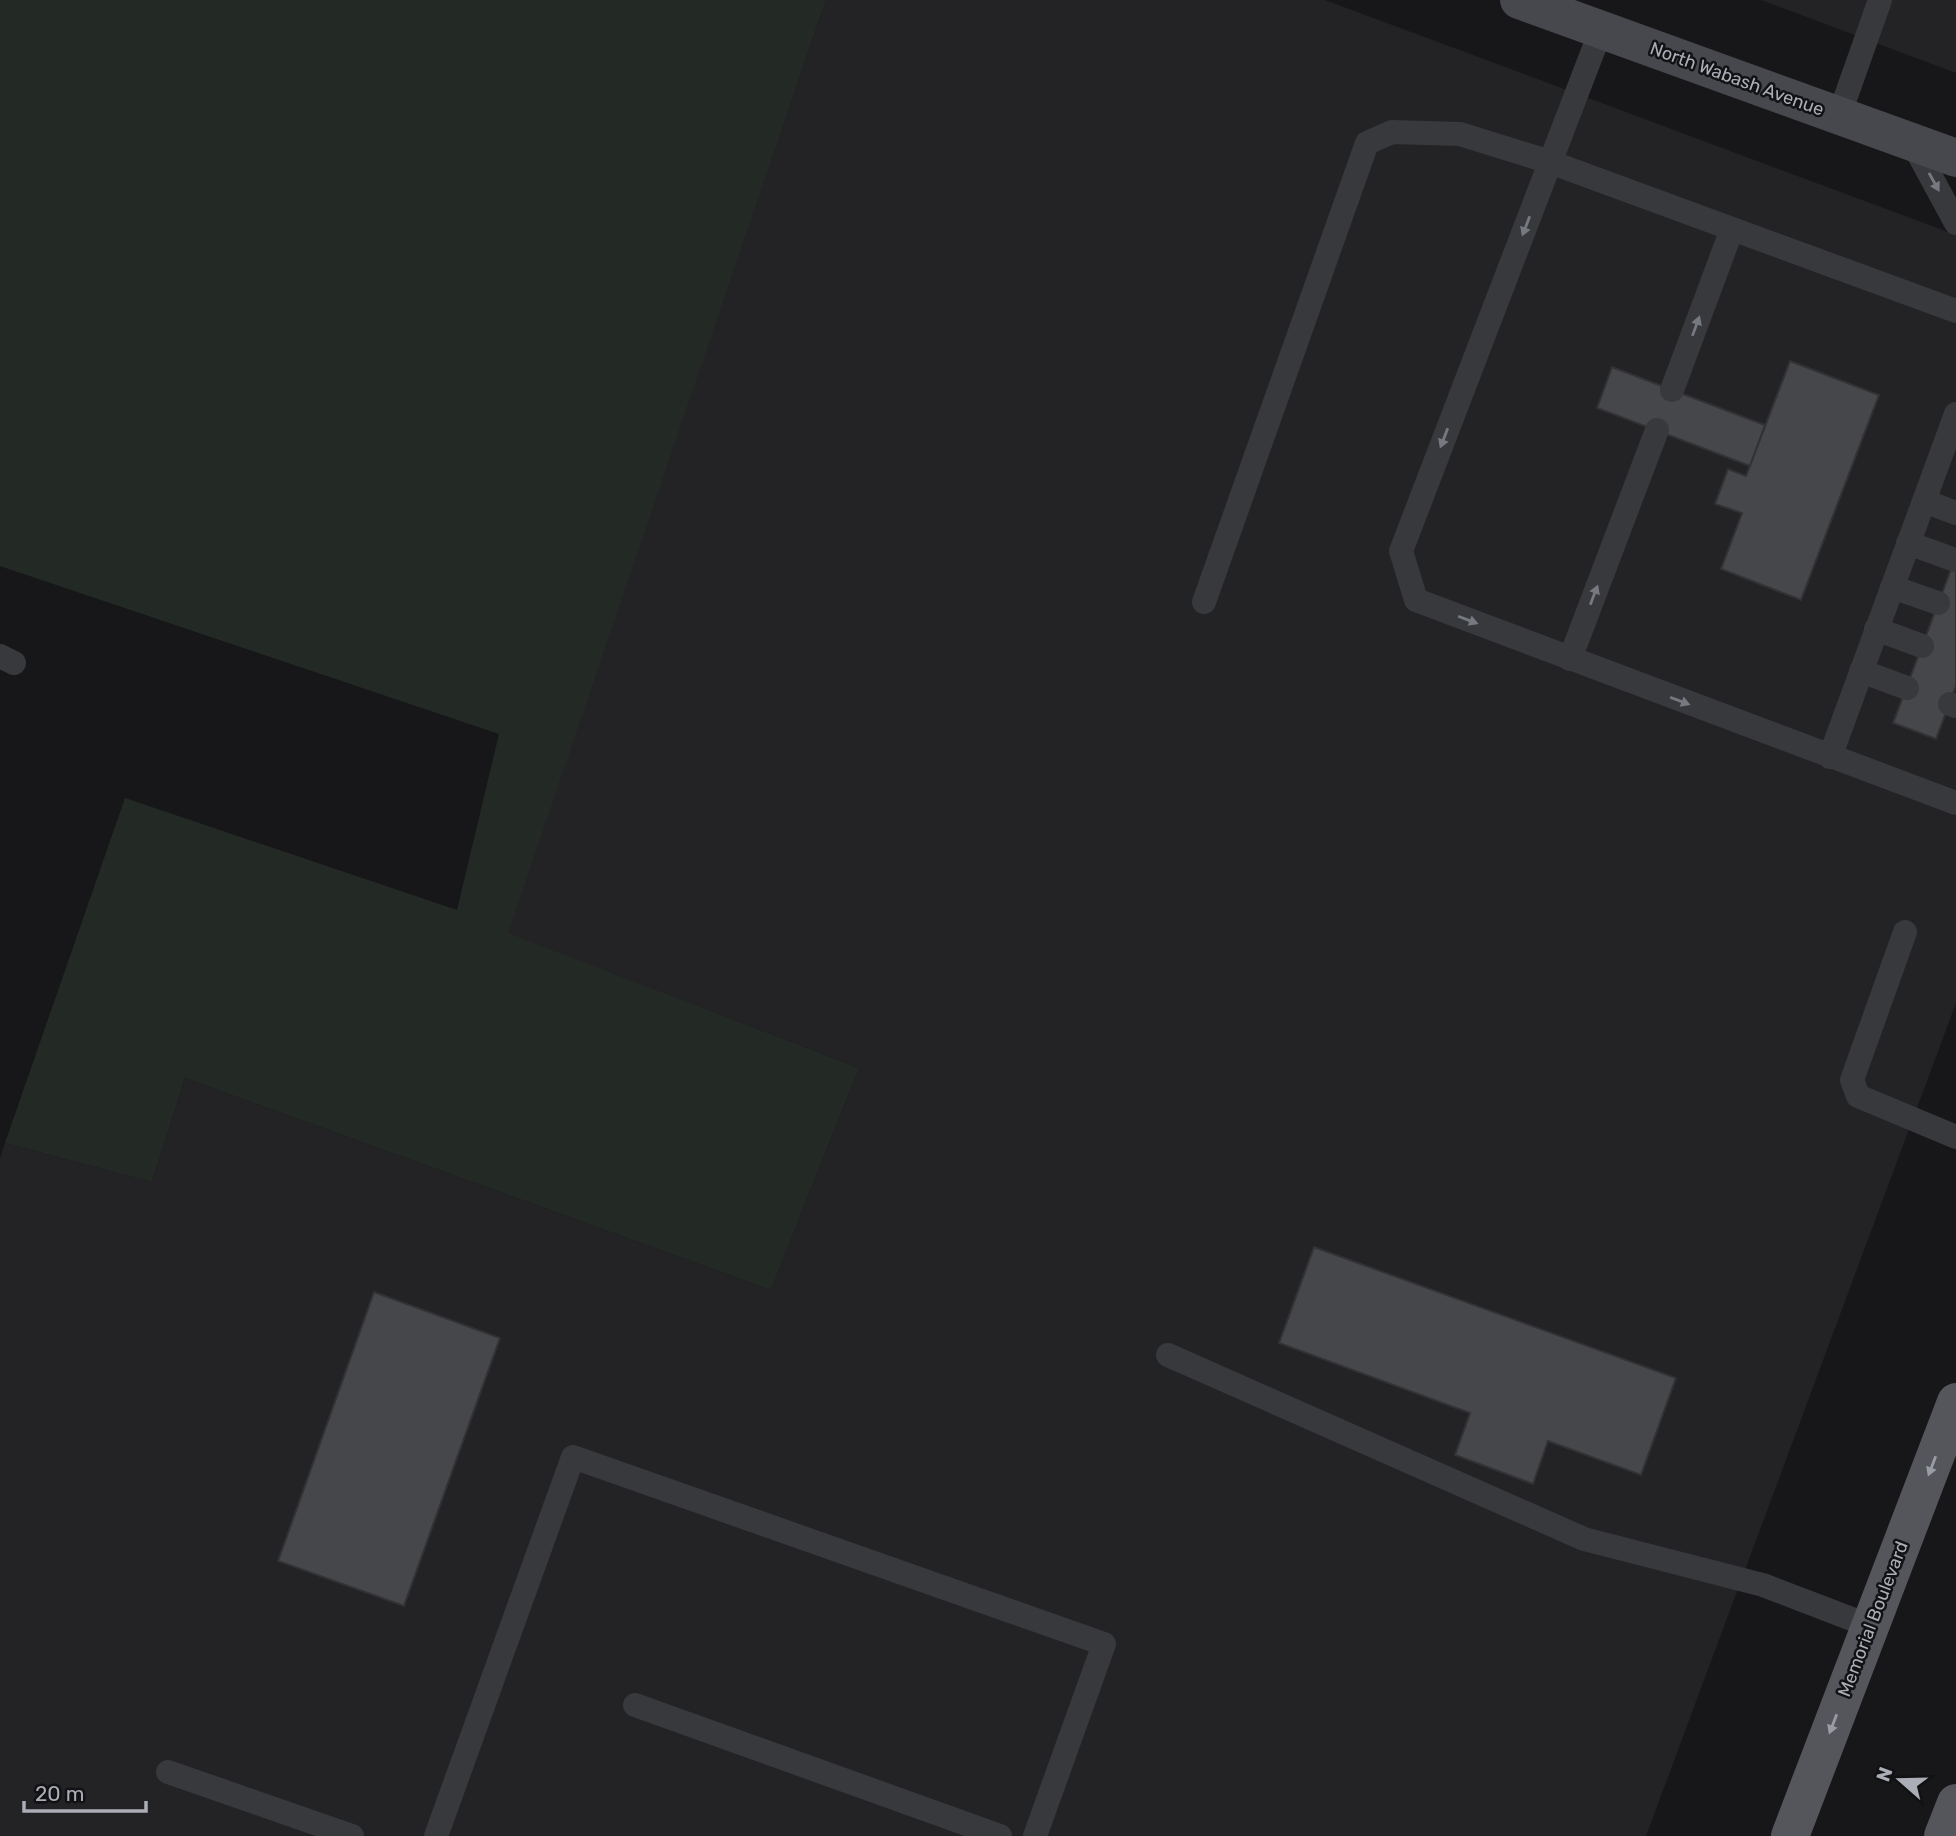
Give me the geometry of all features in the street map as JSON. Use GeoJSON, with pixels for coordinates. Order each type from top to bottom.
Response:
{"type":"FeatureCollection","features":[{"type":"Feature","properties":{"kind":"main road","name":"Memorial Boulevard"},"geometry":{"type":"LineString","coordinates":[[1790,1836],[1956,1402]]}},
{"type":"Feature","properties":{"kind":"main road"},"geometry":{"type":"LineString","coordinates":[[1943,1836],[1956,1803]]}},
{"type":"Feature","properties":{"kind":"street","name":"North Wabash Avenue"},"geometry":{"type":"LineString","coordinates":[[1519,0],[1956,158]]}},
{"type":"Feature","properties":{"kind":"lane"},"geometry":{"type":"LineString","coordinates":[[1839,116],[1880,0]]}},
{"type":"Feature","properties":{"kind":"lane"},"geometry":{"type":"LineString","coordinates":[[1601,30],[1401,551],[1416,600],[1956,803]]}},
{"type":"Feature","properties":{"kind":"lane"},"geometry":{"type":"LineString","coordinates":[[1204,602],[1367,144],[1392,132],[1460,134],[1550,162],[1956,311]]}},
{"type":"Feature","properties":{"kind":"lane"},"geometry":{"type":"LineString","coordinates":[[1912,142],[1956,223]]}},
{"type":"Feature","properties":{"kind":"lane"},"geometry":{"type":"LineString","coordinates":[[1672,390],[1732,229]]}},
{"type":"Feature","properties":{"kind":"lane"},"geometry":{"type":"LineString","coordinates":[[1830,757],[1924,501],[1948,464],[1956,414]]}},
{"type":"Feature","properties":{"kind":"lane"},"geometry":{"type":"LineString","coordinates":[[1570,659],[1657,430]]}},
{"type":"Feature","properties":{"kind":"lane"},"geometry":{"type":"LineString","coordinates":[[1924,501],[1956,513]]}},
{"type":"Feature","properties":{"kind":"lane"},"geometry":{"type":"LineString","coordinates":[[1908,543],[1955,560]]}},
{"type":"Feature","properties":{"kind":"lane"},"geometry":{"type":"LineString","coordinates":[[1892,587],[1938,603]]}},
{"type":"Feature","properties":{"kind":"lane"},"geometry":{"type":"LineString","coordinates":[[1876,629],[1922,646]]}},
{"type":"Feature","properties":{"kind":"lane"},"geometry":{"type":"LineString","coordinates":[[1861,671],[1907,688]]}},
{"type":"Feature","properties":{"kind":"lane"},"geometry":{"type":"LineString","coordinates":[[1905,932],[1852,1080],[1858,1096],[1956,1136]]}},
{"type":"Feature","properties":{"kind":"lane"},"geometry":{"type":"LineString","coordinates":[[1168,1355],[1584,1539],[1763,1585],[1870,1626]]}},
{"type":"Feature","properties":{"kind":"lane"},"geometry":{"type":"LineString","coordinates":[[436,1836],[573,1457],[1104,1644],[1035,1836]]}},
{"type":"Feature","properties":{"kind":"lane"},"geometry":{"type":"LineString","coordinates":[[635,1705],[1000,1836]]}},
{"type":"Feature","properties":{"kind":"lane"},"geometry":{"type":"LineString","coordinates":[[169,1772],[352,1836]]}},
{"type":"Feature","properties":{"kind":"shaded area"},"geometry":{"type":"Polygon","coordinates":[[[0,0],[826,0],[508,933],[859,1068],[771,1290],[185,1078],[152,1182],[5,1143],[125,798],[457,910],[499,734],[0,566],[0,0]]]}},
{"type":"Feature","properties":{"kind":"shaded area"},"geometry":{"type":"Polygon","coordinates":[[[826,0],[1325,0],[1956,235],[1956,1003],[1646,1836],[0,1836],[0,1158],[5,1143],[152,1182],[185,1078],[771,1290],[859,1068],[507,933],[826,0]]]}},
{"type":"Feature","properties":{"kind":"shaded area"},"geometry":{"type":"Polygon","coordinates":[[[1761,0],[1956,0],[1956,73],[1761,0]]]}},
{"type":"Feature","properties":{"kind":"building"},"geometry":{"type":"Polygon","coordinates":[[[1790,361],[1879,395],[1801,600],[1721,569],[1742,513],[1715,504],[1728,469],[1746,476],[1790,361]]]}},
{"type":"Feature","properties":{"kind":"building"},"geometry":{"type":"Polygon","coordinates":[[[1612,367],[1765,425],[1750,466],[1597,408],[1612,367]]]}},
{"type":"Feature","properties":{"kind":"building"},"geometry":{"type":"Polygon","coordinates":[[[1956,556],[1956,686],[1936,739],[1893,723],[1956,556]]]}},
{"type":"Feature","properties":{"kind":"building"},"geometry":{"type":"Polygon","coordinates":[[[1314,1247],[1676,1378],[1641,1475],[1548,1441],[1533,1484],[1455,1455],[1470,1413],[1279,1343],[1314,1247]]]}},
{"type":"Feature","properties":{"kind":"building"},"geometry":{"type":"Polygon","coordinates":[[[374,1292],[500,1338],[404,1606],[278,1561],[374,1292]]]}}]}
